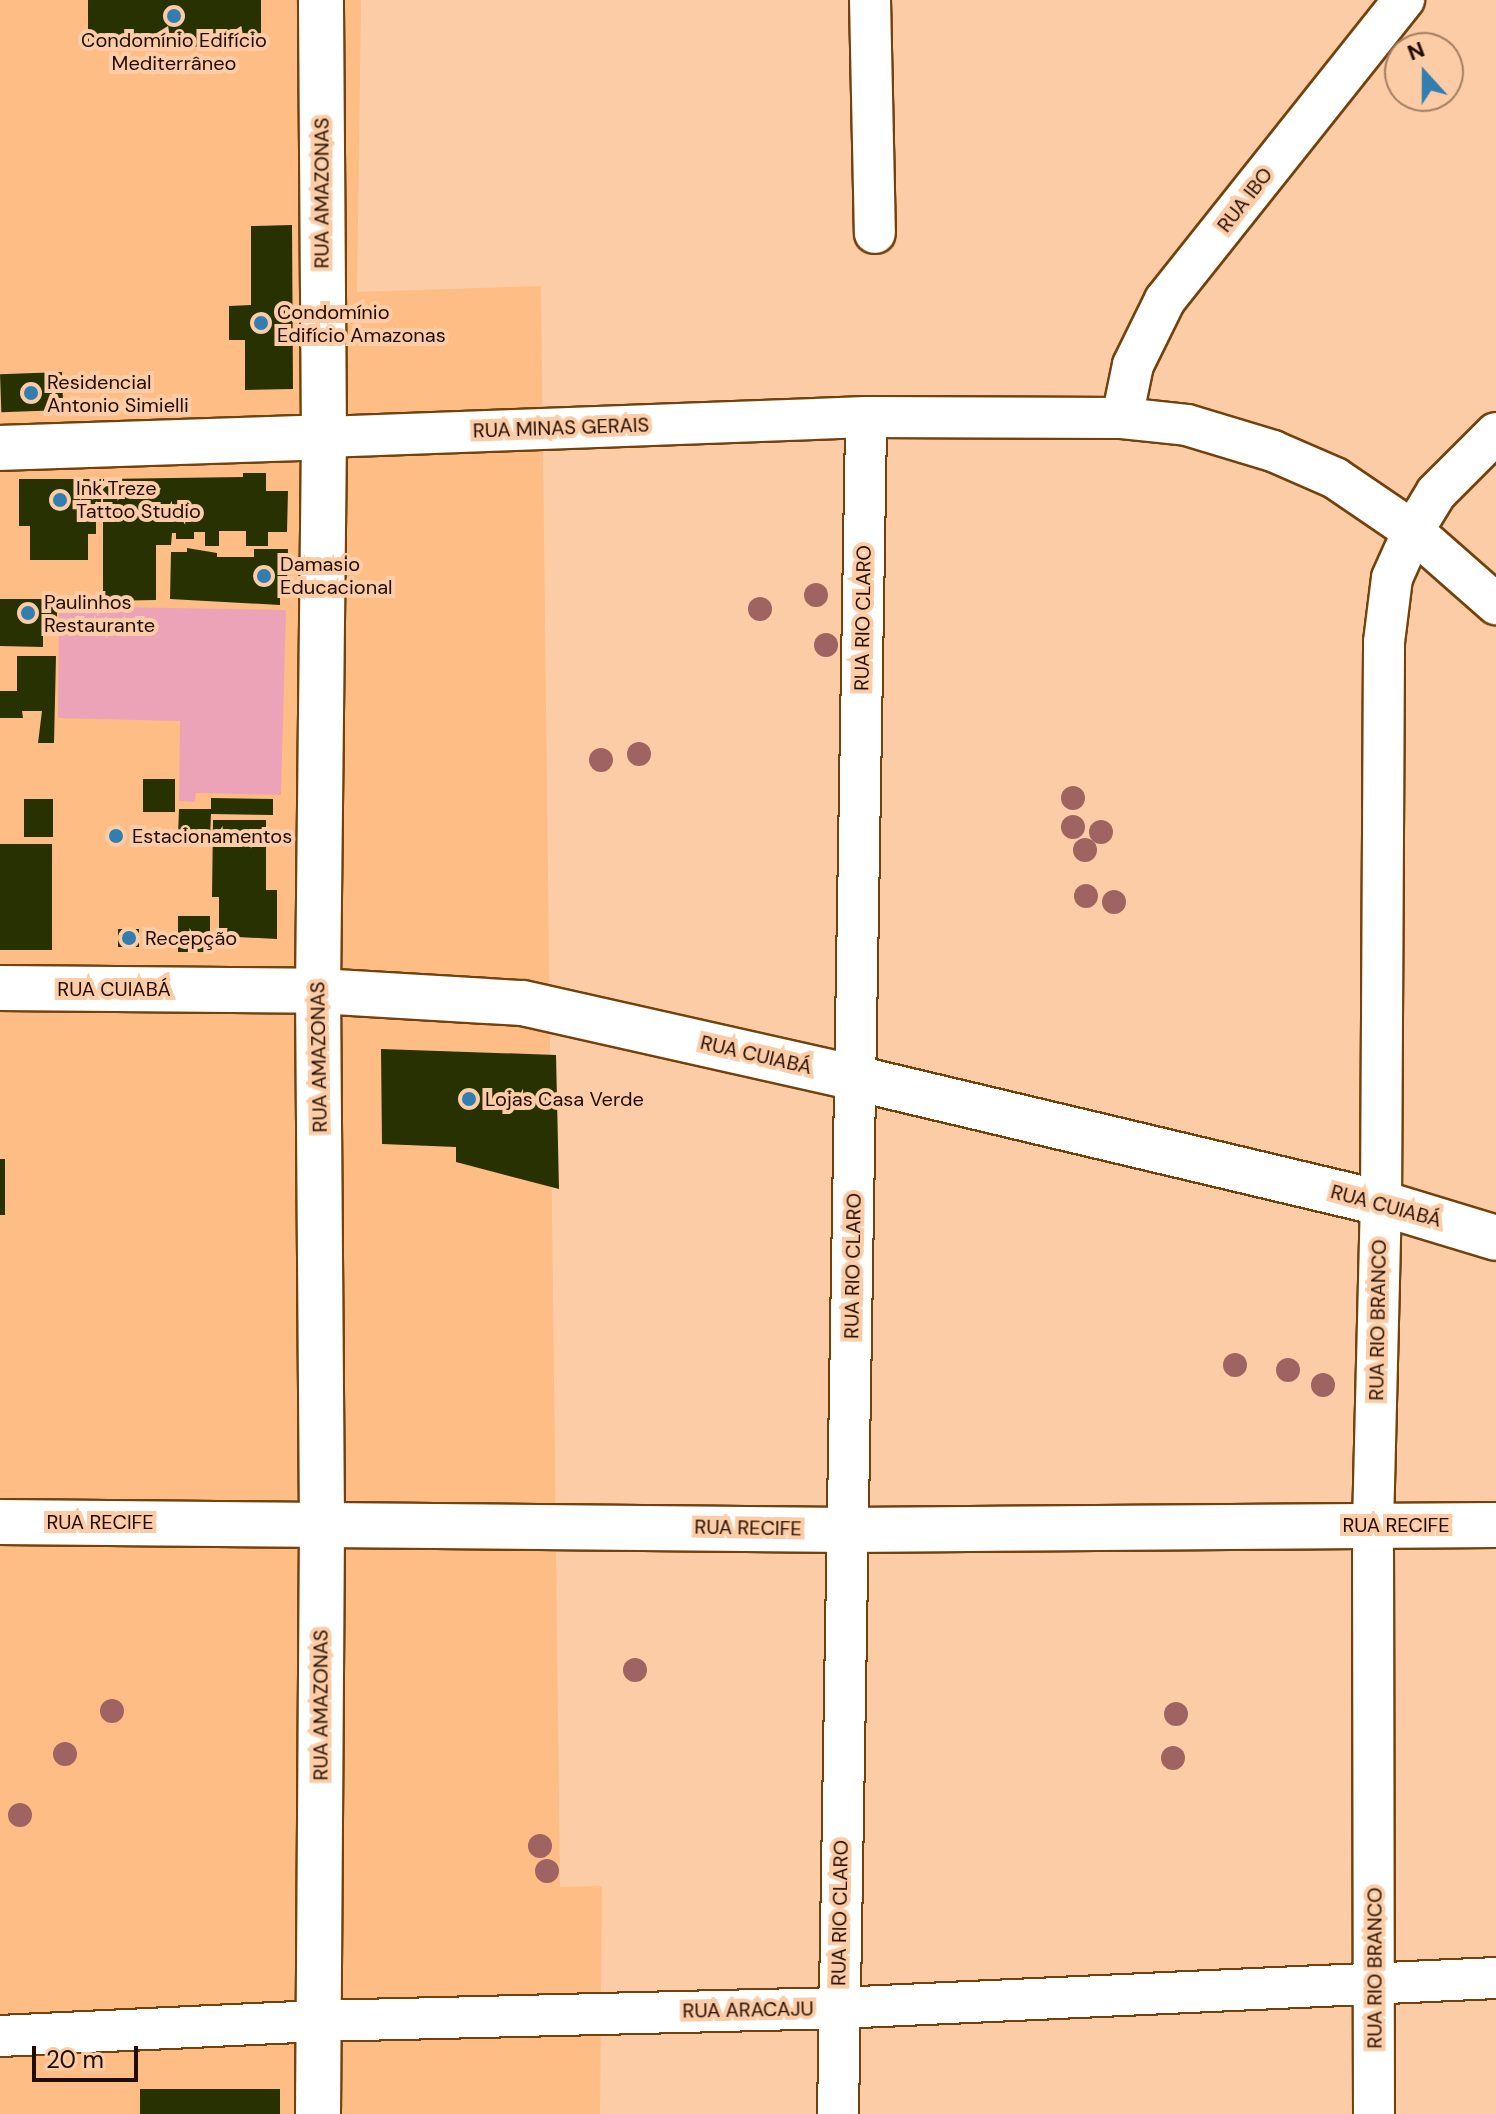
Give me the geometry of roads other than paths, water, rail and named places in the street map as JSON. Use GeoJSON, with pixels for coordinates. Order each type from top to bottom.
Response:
{"type":"FeatureCollection","features":[{"type":"Feature","properties":{"kind":"main road","name":"RUA AMAZONAS"},"geometry":{"type":"LineString","coordinates":[[318,2114],[322,1523],[318,991],[324,437],[321,0]]}},
{"type":"Feature","properties":{"kind":"main road","name":"RUA MINAS GERAIS"},"geometry":{"type":"LineString","coordinates":[[0,448],[324,437]]}},
{"type":"Feature","properties":{"kind":"main road","name":"RUA CUIABÁ"},"geometry":{"type":"LineString","coordinates":[[0,988],[318,991],[523,1003],[1381,1203],[1496,1238]]}},
{"type":"Feature","properties":{"kind":"main road","name":"RUA RECIFE"},"geometry":{"type":"LineString","coordinates":[[0,1522],[849,1530],[1496,1525]]}},
{"type":"Feature","properties":{"kind":"street"},"geometry":{"type":"LineString","coordinates":[[870,0],[875,233]]}},
{"type":"Feature","properties":{"kind":"street","name":"RUA IBO"},"geometry":{"type":"LineString","coordinates":[[1122,418],[1133,365],[1165,300],[1404,0]]}},
{"type":"Feature","properties":{"kind":"street","name":"RUA MINAS GERAIS"},"geometry":{"type":"LineString","coordinates":[[324,437],[866,417],[1122,418],[1187,425],[1273,451],[1335,478],[1413,531],[1496,604]]}},
{"type":"Feature","properties":{"kind":"street","name":"RUA RIO CLARO"},"geometry":{"type":"LineString","coordinates":[[838,2114],[866,417]]}},
{"type":"Feature","properties":{"kind":"street","name":"RUA RIO BRANCO"},"geometry":{"type":"LineString","coordinates":[[1374,2114],[1373,1526],[1381,1203],[1384,642],[1392,578],[1413,531],[1436,493],[1496,433]]}},
{"type":"Feature","properties":{"kind":"street","name":"RUA ARACAJU"},"geometry":{"type":"LineString","coordinates":[[0,2036],[319,2021],[838,2008],[1496,1978]]}},
{"type":"Feature","properties":{"kind":"place","name":"Condomínio Edifício Mediterrâneo"},"geometry":{"type":"Point","coordinates":[174,16]}},
{"type":"Feature","properties":{"kind":"place","name":"Condomínio Edifício Amazonas"},"geometry":{"type":"Point","coordinates":[261,323]}},
{"type":"Feature","properties":{"kind":"place","name":"Residencial Antonio Simielli"},"geometry":{"type":"Point","coordinates":[31,393]}},
{"type":"Feature","properties":{"kind":"place","name":"Ink Treze Tattoo Studio"},"geometry":{"type":"Point","coordinates":[60,500]}},
{"type":"Feature","properties":{"kind":"place","name":"Damasio Educacional"},"geometry":{"type":"Point","coordinates":[264,576]}},
{"type":"Feature","properties":{"kind":"place","name":"Paulinhos Restaurante"},"geometry":{"type":"Point","coordinates":[28,613]}},
{"type":"Feature","properties":{"kind":"place","name":"Estacionamentos"},"geometry":{"type":"Point","coordinates":[116,836]}},
{"type":"Feature","properties":{"kind":"place","name":"Recepção"},"geometry":{"type":"Point","coordinates":[129,938]}},
{"type":"Feature","properties":{"kind":"place","name":"Lojas Casa Verde"},"geometry":{"type":"Point","coordinates":[469,1099]}}]}
